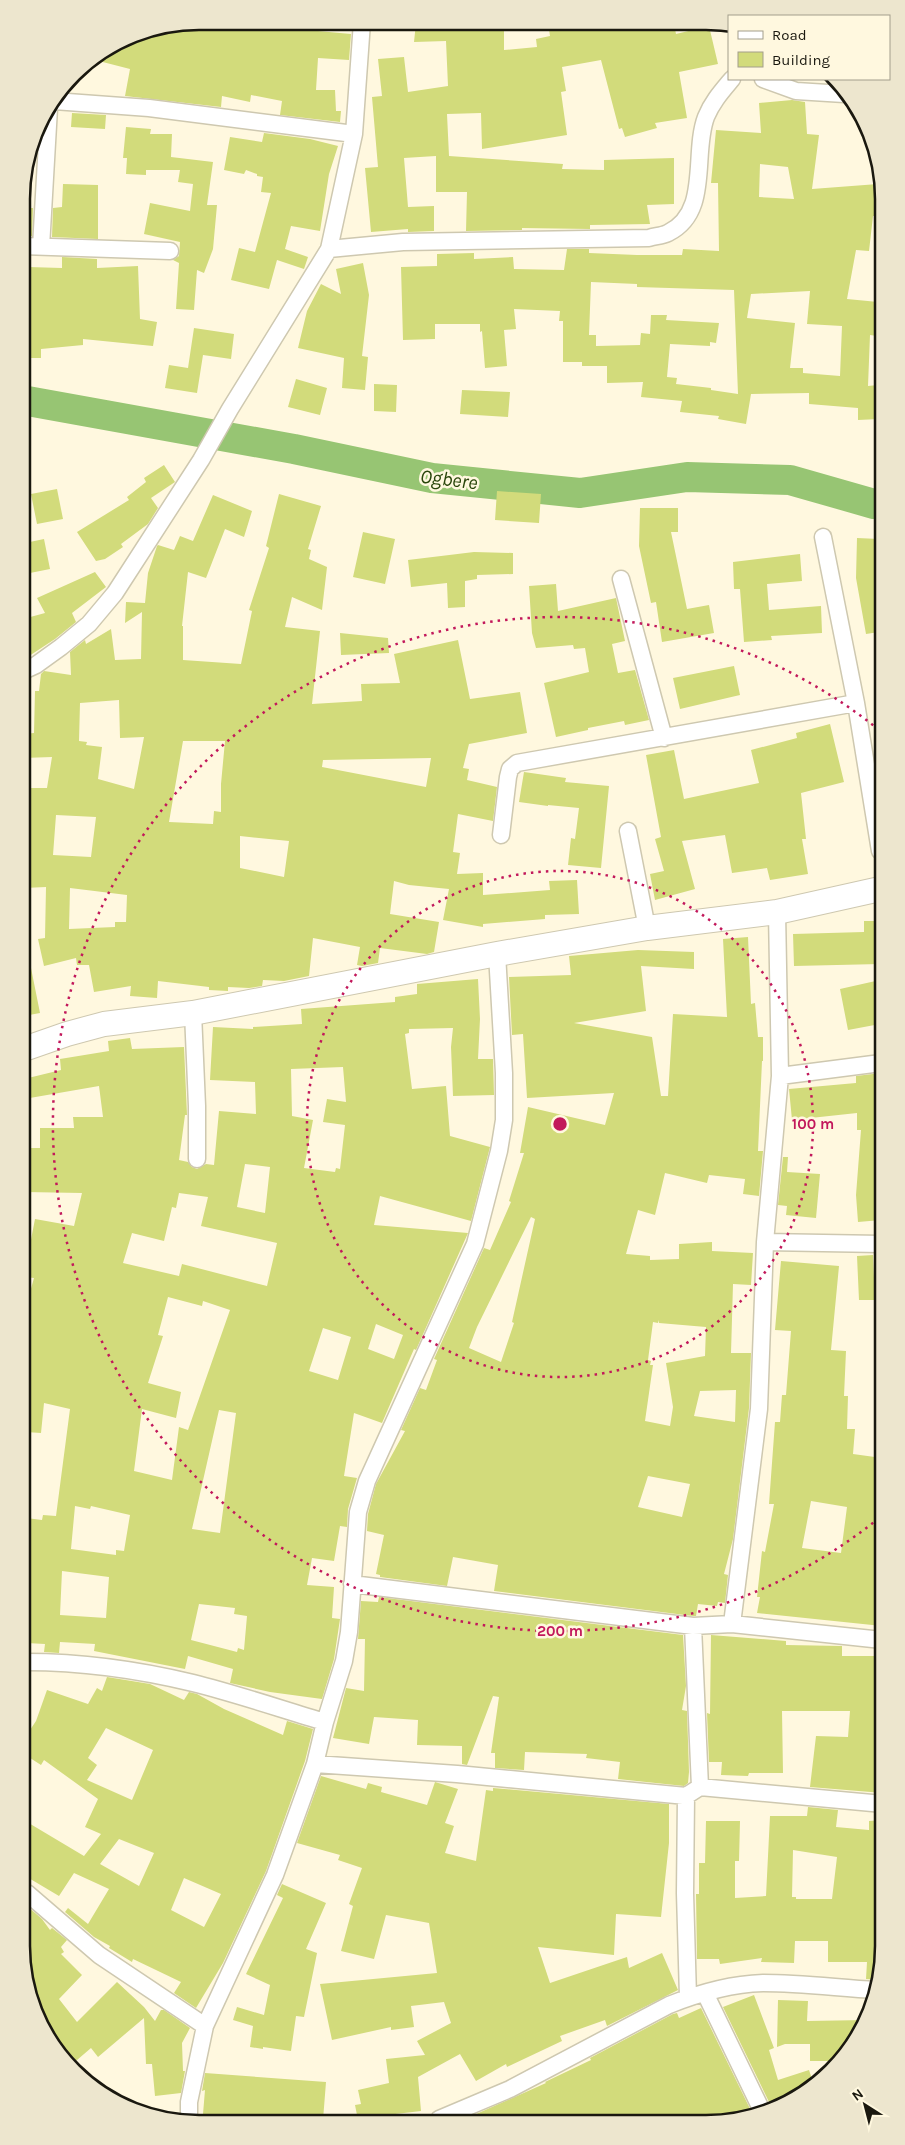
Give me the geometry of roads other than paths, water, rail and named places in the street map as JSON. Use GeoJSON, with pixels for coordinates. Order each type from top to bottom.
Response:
{"type":"FeatureCollection","features":[{"type":"Feature","properties":{"kind":"main road"},"geometry":{"type":"LineString","coordinates":[[30,1047],[104,1024],[193,1013],[497,954],[648,928],[777,912],[875,890]]}},
{"type":"Feature","properties":{"kind":"street"},"geometry":{"type":"LineString","coordinates":[[30,668],[61,647],[89,624],[115,593],[200,460],[329,248],[354,134],[361,30]]}},
{"type":"Feature","properties":{"kind":"street"},"geometry":{"type":"LineString","coordinates":[[329,248],[403,242],[649,238],[668,233],[682,223],[694,204],[702,133],[706,118],[714,100],[731,80]]}},
{"type":"Feature","properties":{"kind":"street"},"geometry":{"type":"LineString","coordinates":[[766,80],[796,90],[838,93]]}},
{"type":"Feature","properties":{"kind":"street"},"geometry":{"type":"LineString","coordinates":[[61,102],[149,108],[354,134]]}},
{"type":"Feature","properties":{"kind":"street"},"geometry":{"type":"LineString","coordinates":[[40,247],[48,124]]}},
{"type":"Feature","properties":{"kind":"street"},"geometry":{"type":"LineString","coordinates":[[30,246],[170,251]]}},
{"type":"Feature","properties":{"kind":"street"},"geometry":{"type":"LineString","coordinates":[[823,537],[856,703],[875,820]]}},
{"type":"Feature","properties":{"kind":"street"},"geometry":{"type":"LineString","coordinates":[[622,579],[664,738]]}},
{"type":"Feature","properties":{"kind":"street"},"geometry":{"type":"LineString","coordinates":[[501,835],[510,769],[517,763],[856,703]]}},
{"type":"Feature","properties":{"kind":"street"},"geometry":{"type":"LineString","coordinates":[[628,831],[648,928]]}},
{"type":"Feature","properties":{"kind":"street"},"geometry":{"type":"LineString","coordinates":[[732,1624],[759,1408],[764,1242],[780,1076],[777,912]]}},
{"type":"Feature","properties":{"kind":"street"},"geometry":{"type":"LineString","coordinates":[[189,2115],[189,2102],[205,2026],[274,1876],[315,1764],[325,1722],[344,1661],[349,1632],[358,1512],[367,1481],[475,1244],[499,1151],[504,1120],[504,1073],[497,954]]}},
{"type":"Feature","properties":{"kind":"street"},"geometry":{"type":"LineString","coordinates":[[193,1013],[197,1106],[196,1159]]}},
{"type":"Feature","properties":{"kind":"street"},"geometry":{"type":"LineString","coordinates":[[780,1076],[875,1064]]}},
{"type":"Feature","properties":{"kind":"street"},"geometry":{"type":"LineString","coordinates":[[764,1242],[875,1244]]}},
{"type":"Feature","properties":{"kind":"street"},"geometry":{"type":"LineString","coordinates":[[352,1584],[693,1626],[732,1624],[875,1639]]}},
{"type":"Feature","properties":{"kind":"street"},"geometry":{"type":"LineString","coordinates":[[688,1997],[685,1893],[693,1792],[693,1626]]}},
{"type":"Feature","properties":{"kind":"street"},"geometry":{"type":"LineString","coordinates":[[30,1662],[101,1666],[193,1683],[325,1722]]}},
{"type":"Feature","properties":{"kind":"street"},"geometry":{"type":"LineString","coordinates":[[315,1764],[875,1803]]}},
{"type":"Feature","properties":{"kind":"street"},"geometry":{"type":"LineString","coordinates":[[30,1895],[99,1955],[205,2026]]}},
{"type":"Feature","properties":{"kind":"street"},"geometry":{"type":"LineString","coordinates":[[465,2115],[510,2089],[688,1997],[731,1986],[763,1983],[869,1990]]}},
{"type":"Feature","properties":{"kind":"street"},"geometry":{"type":"LineString","coordinates":[[705,1993],[760,2106]]}},
{"type":"Feature","properties":{"kind":"waterway","name":"Ogbere"},"geometry":{"type":"LineString","coordinates":[[30,401],[294,449],[432,478],[580,493],[687,477],[790,480],[875,504]]}}]}
